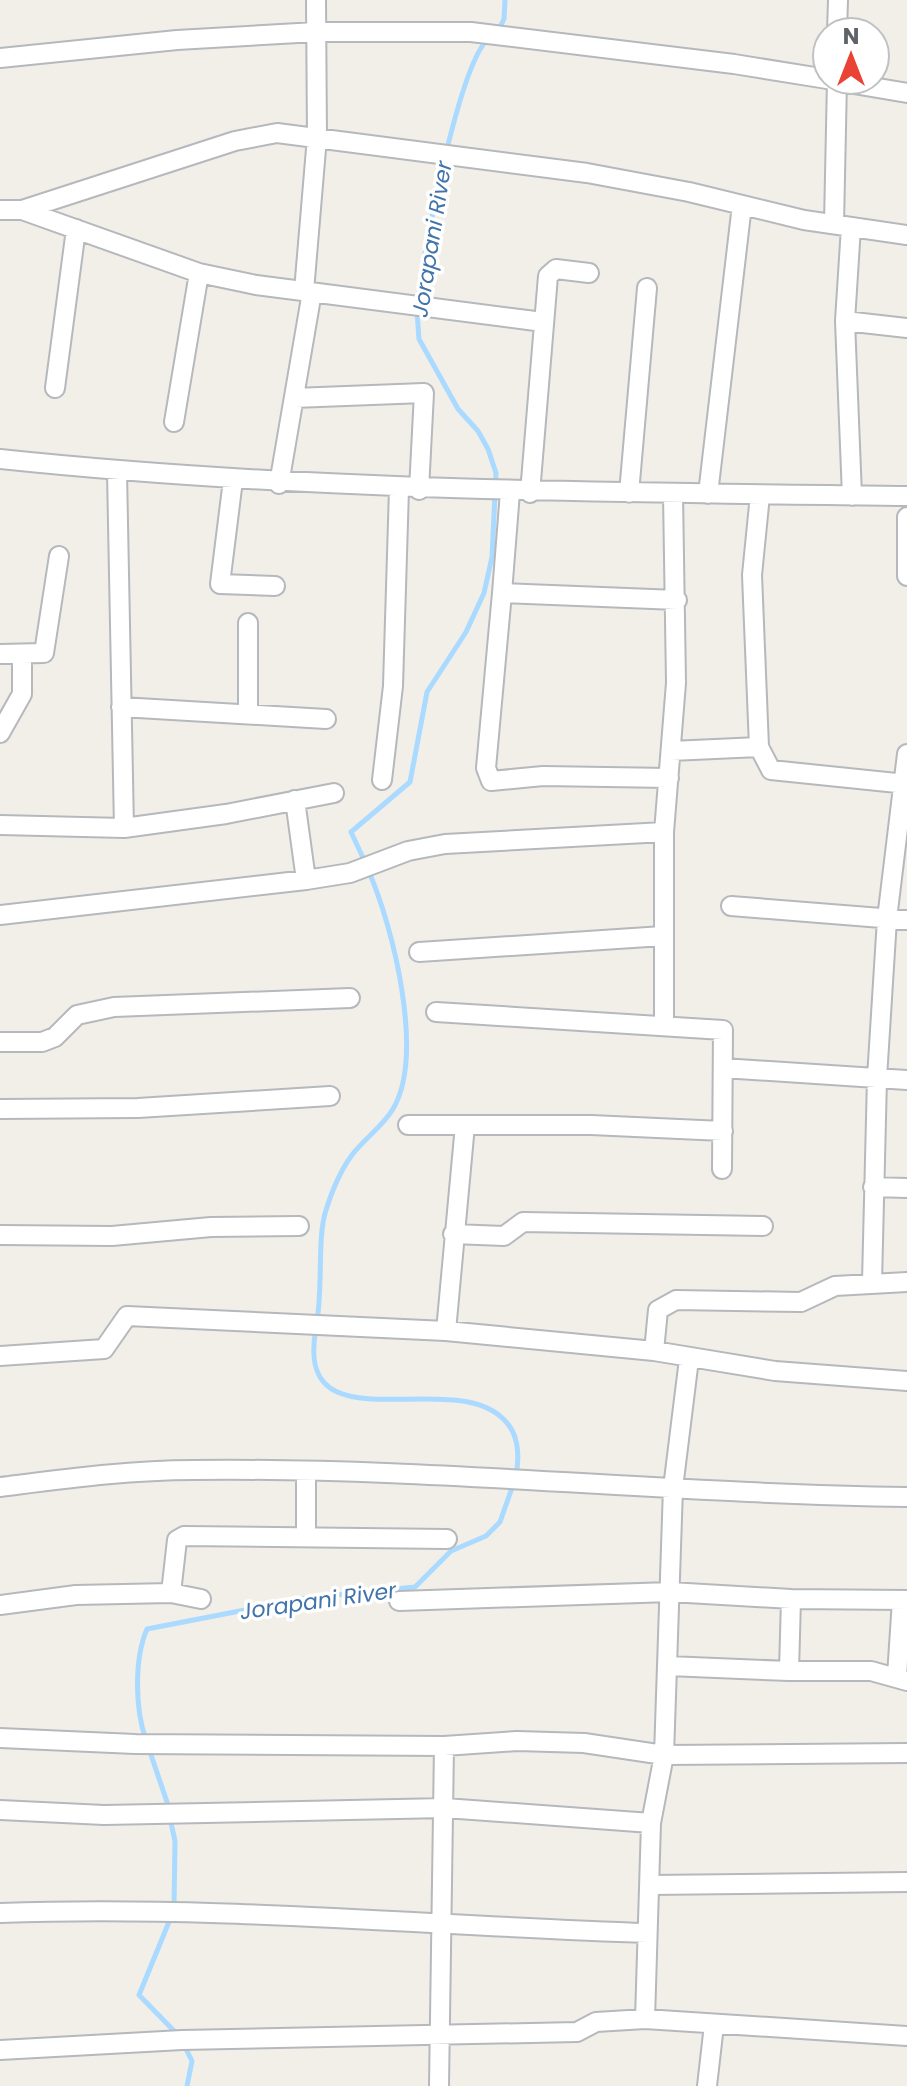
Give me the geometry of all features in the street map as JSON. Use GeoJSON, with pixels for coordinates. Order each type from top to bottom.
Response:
{"type":"FeatureCollection","features":[{"type":"Feature","properties":{"kind":"street"},"geometry":{"type":"LineString","coordinates":[[279,484],[308,291],[317,137],[316,0]]}},
{"type":"Feature","properties":{"kind":"street"},"geometry":{"type":"LineString","coordinates":[[0,58],[177,40],[316,32],[471,32],[811,76]]}},
{"type":"Feature","properties":{"kind":"street"},"geometry":{"type":"LineString","coordinates":[[834,96],[843,226],[852,496]]}},
{"type":"Feature","properties":{"kind":"street"},"geometry":{"type":"LineString","coordinates":[[0,210],[22,210],[260,135],[317,137],[587,173],[843,226],[907,235]]}},
{"type":"Feature","properties":{"kind":"street"},"geometry":{"type":"LineString","coordinates":[[708,494],[742,205]]}},
{"type":"Feature","properties":{"kind":"street"},"geometry":{"type":"LineString","coordinates":[[22,210],[199,273],[407,306],[543,322]]}},
{"type":"Feature","properties":{"kind":"street"},"geometry":{"type":"LineString","coordinates":[[55,388],[76,229]]}},
{"type":"Feature","properties":{"kind":"street"},"geometry":{"type":"LineString","coordinates":[[530,493],[543,322],[551,272],[589,273]]}},
{"type":"Feature","properties":{"kind":"street"},"geometry":{"type":"LineString","coordinates":[[174,422],[199,273]]}},
{"type":"Feature","properties":{"kind":"street"},"geometry":{"type":"LineString","coordinates":[[629,493],[647,288]]}},
{"type":"Feature","properties":{"kind":"street"},"geometry":{"type":"LineString","coordinates":[[845,321],[907,328]]}},
{"type":"Feature","properties":{"kind":"street"},"geometry":{"type":"LineString","coordinates":[[294,398],[424,393],[419,490]]}},
{"type":"Feature","properties":{"kind":"street"},"geometry":{"type":"LineString","coordinates":[[0,459],[117,472],[279,484],[419,490],[907,496]]}},
{"type":"Feature","properties":{"kind":"street"},"geometry":{"type":"LineString","coordinates":[[117,472],[124,828]]}},
{"type":"Feature","properties":{"kind":"street"},"geometry":{"type":"LineString","coordinates":[[233,480],[220,584],[275,586]]}},
{"type":"Feature","properties":{"kind":"street"},"geometry":{"type":"LineString","coordinates":[[382,780],[393,686],[399,489]]}},
{"type":"Feature","properties":{"kind":"street"},"geometry":{"type":"LineString","coordinates":[[506,492],[502,593],[486,768],[491,781],[543,776],[669,778]]}},
{"type":"Feature","properties":{"kind":"street"},"geometry":{"type":"LineString","coordinates":[[664,1026],[664,832],[671,751],[677,600],[673,494]]}},
{"type":"Feature","properties":{"kind":"street"},"geometry":{"type":"LineString","coordinates":[[760,495],[752,575],[759,747],[771,770],[906,784]]}},
{"type":"Feature","properties":{"kind":"street"},"geometry":{"type":"LineString","coordinates":[[907,517],[907,576]]}},
{"type":"Feature","properties":{"kind":"street"},"geometry":{"type":"LineString","coordinates":[[0,654],[44,653],[59,556]]}},
{"type":"Feature","properties":{"kind":"street"},"geometry":{"type":"LineString","coordinates":[[502,593],[677,600]]}},
{"type":"Feature","properties":{"kind":"street"},"geometry":{"type":"LineString","coordinates":[[248,623],[248,714]]}},
{"type":"Feature","properties":{"kind":"street"},"geometry":{"type":"LineString","coordinates":[[0,733],[22,694],[22,654]]}},
{"type":"Feature","properties":{"kind":"street"},"geometry":{"type":"LineString","coordinates":[[121,707],[326,719]]}},
{"type":"Feature","properties":{"kind":"street"},"geometry":{"type":"LineString","coordinates":[[671,751],[759,747]]}},
{"type":"Feature","properties":{"kind":"street"},"geometry":{"type":"LineString","coordinates":[[872,1282],[877,1078],[887,919],[906,784],[907,754]]}},
{"type":"Feature","properties":{"kind":"street"},"geometry":{"type":"LineString","coordinates":[[0,825],[124,828],[334,793]]}},
{"type":"Feature","properties":{"kind":"street"},"geometry":{"type":"LineString","coordinates":[[295,800],[306,880]]}},
{"type":"Feature","properties":{"kind":"street"},"geometry":{"type":"LineString","coordinates":[[0,915],[350,873],[379,861],[445,844],[664,832]]}},
{"type":"Feature","properties":{"kind":"street"},"geometry":{"type":"LineString","coordinates":[[731,906],[907,920]]}},
{"type":"Feature","properties":{"kind":"street"},"geometry":{"type":"LineString","coordinates":[[419,952],[663,936]]}},
{"type":"Feature","properties":{"kind":"street"},"geometry":{"type":"LineString","coordinates":[[0,1042],[42,1042],[55,1037],[77,1015],[114,1007],[350,998]]}},
{"type":"Feature","properties":{"kind":"street"},"geometry":{"type":"LineString","coordinates":[[436,1012],[723,1030],[722,1169]]}},
{"type":"Feature","properties":{"kind":"street"},"geometry":{"type":"LineString","coordinates":[[723,1068],[907,1080]]}},
{"type":"Feature","properties":{"kind":"street"},"geometry":{"type":"LineString","coordinates":[[0,1109],[138,1108],[330,1096]]}},
{"type":"Feature","properties":{"kind":"street"},"geometry":{"type":"LineString","coordinates":[[408,1125],[723,1131]]}},
{"type":"Feature","properties":{"kind":"street"},"geometry":{"type":"LineString","coordinates":[[446,1331],[465,1125]]}},
{"type":"Feature","properties":{"kind":"street"},"geometry":{"type":"LineString","coordinates":[[873,1187],[907,1188]]}},
{"type":"Feature","properties":{"kind":"street"},"geometry":{"type":"LineString","coordinates":[[453,1234],[504,1236],[523,1222],[763,1226]]}},
{"type":"Feature","properties":{"kind":"street"},"geometry":{"type":"LineString","coordinates":[[0,1235],[112,1236],[211,1227],[299,1226]]}},
{"type":"Feature","properties":{"kind":"street"},"geometry":{"type":"LineString","coordinates":[[654,1351],[655,1319],[665,1303],[676,1300],[801,1302],[835,1286],[907,1282]]}},
{"type":"Feature","properties":{"kind":"street"},"geometry":{"type":"LineString","coordinates":[[0,1356],[104,1349],[127,1316],[446,1331],[654,1351],[775,1371],[907,1381]]}},
{"type":"Feature","properties":{"kind":"street"},"geometry":{"type":"LineString","coordinates":[[645,2019],[651,1823],[664,1755],[673,1488],[689,1359]]}},
{"type":"Feature","properties":{"kind":"street"},"geometry":{"type":"LineString","coordinates":[[0,1487],[190,1470],[306,1471],[486,1476],[673,1488],[907,1497]]}},
{"type":"Feature","properties":{"kind":"street"},"geometry":{"type":"LineString","coordinates":[[306,1471],[306,1536]]}},
{"type":"Feature","properties":{"kind":"street"},"geometry":{"type":"LineString","coordinates":[[171,1593],[174,1548],[177,1540],[184,1536],[447,1539]]}},
{"type":"Feature","properties":{"kind":"street"},"geometry":{"type":"LineString","coordinates":[[399,1601],[670,1592],[791,1599],[904,1600],[902,1678],[871,1671],[668,1666]]}},
{"type":"Feature","properties":{"kind":"street"},"geometry":{"type":"LineString","coordinates":[[0,1605],[76,1595],[171,1593],[201,1599]]}},
{"type":"Feature","properties":{"kind":"street"},"geometry":{"type":"LineString","coordinates":[[789,1671],[791,1599]]}},
{"type":"Feature","properties":{"kind":"street"},"geometry":{"type":"LineString","coordinates":[[0,1738],[135,1744],[444,1746],[517,1741],[584,1743],[664,1755],[907,1753]]}},
{"type":"Feature","properties":{"kind":"street"},"geometry":{"type":"LineString","coordinates":[[439,2086],[444,1746]]}},
{"type":"Feature","properties":{"kind":"street"},"geometry":{"type":"LineString","coordinates":[[0,1810],[131,1814],[445,1808],[651,1823]]}},
{"type":"Feature","properties":{"kind":"street"},"geometry":{"type":"LineString","coordinates":[[651,1885],[907,1882]]}},
{"type":"Feature","properties":{"kind":"street"},"geometry":{"type":"LineString","coordinates":[[0,1913],[175,1910],[439,1926],[647,1933]]}},
{"type":"Feature","properties":{"kind":"street"},"geometry":{"type":"LineString","coordinates":[[0,2050],[182,2040],[577,2032],[596,2022],[645,2019],[907,2036]]}},
{"type":"Feature","properties":{"kind":"street"},"geometry":{"type":"LineString","coordinates":[[707,2086],[714,2025]]}},
{"type":"Feature","properties":{"kind":"waterway","name":"Jorapani River"},"geometry":{"type":"LineString","coordinates":[[499,29],[504,19],[505,0]]}},
{"type":"Feature","properties":{"kind":"waterway","name":"Jorapani River"},"geometry":{"type":"LineString","coordinates":[[418,301],[434,205],[454,121],[477,56],[488,39]]}},
{"type":"Feature","properties":{"kind":"waterway","name":"Jorapani River"},"geometry":{"type":"LineString","coordinates":[[365,862],[351,832],[410,782],[427,692],[466,632],[484,593],[492,557],[496,473],[478,431],[458,409],[419,339],[417,311]]}},
{"type":"Feature","properties":{"kind":"waterway","name":"Jorapani River"},"geometry":{"type":"LineString","coordinates":[[317,1320],[323,1221],[328,1203],[348,1161],[393,1109],[402,1086],[406,1057],[406,1025],[396,957],[369,872]]}},
{"type":"Feature","properties":{"kind":"waterway","name":"Jorapani River"},"geometry":{"type":"LineString","coordinates":[[316,1329],[316,1367],[330,1388],[355,1397],[457,1400],[488,1408],[513,1432],[518,1450],[516,1475]]}},
{"type":"Feature","properties":{"kind":"waterway","name":"Jorapani River"},"geometry":{"type":"LineString","coordinates":[[146,1740],[140,1714],[138,1669],[147,1629],[307,1598],[415,1587],[451,1551],[486,1536],[500,1522],[513,1485]]}},
{"type":"Feature","properties":{"kind":"waterway","name":"Jorapani River"},"geometry":{"type":"LineString","coordinates":[[149,1749],[169,1808]]}},
{"type":"Feature","properties":{"kind":"waterway","name":"Jorapani River"},"geometry":{"type":"LineString","coordinates":[[170,1818],[175,1841],[174,1907]]}},
{"type":"Feature","properties":{"kind":"waterway","name":"Jorapani River"},"geometry":{"type":"LineString","coordinates":[[171,1917],[139,1995],[179,2036]]}},
{"type":"Feature","properties":{"kind":"waterway","name":"Jorapani River"},"geometry":{"type":"LineString","coordinates":[[184,2045],[192,2061],[187,2086]]}}]}
